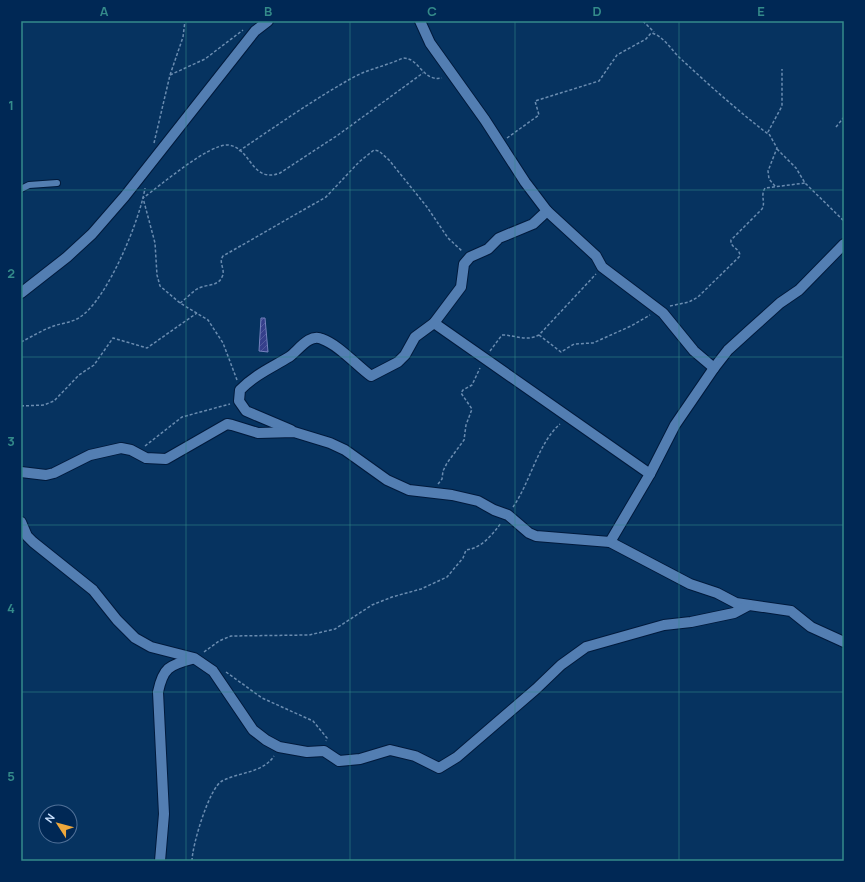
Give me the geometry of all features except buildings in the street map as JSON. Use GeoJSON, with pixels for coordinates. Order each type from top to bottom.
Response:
{"type":"FeatureCollection","features":[{"type":"Feature","properties":{"kind":"street"},"geometry":{"type":"LineString","coordinates":[[21,293],[67,257],[92,234],[125,196],[255,31],[268,21]]}},
{"type":"Feature","properties":{"kind":"street"},"geometry":{"type":"LineString","coordinates":[[420,21],[430,43],[525,182],[547,211],[596,256],[602,267],[658,309],[672,322],[694,351],[714,368]]}},
{"type":"Feature","properties":{"kind":"street"},"geometry":{"type":"LineString","coordinates":[[547,211],[533,224],[500,238],[488,249],[470,257],[464,264],[461,287],[434,323],[415,337],[405,355],[398,362],[372,376],[322,338],[316,338],[302,345],[289,357],[268,368],[240,390],[239,401],[242,407],[251,414],[294,432],[330,443],[344,450],[387,480],[409,490],[428,493],[432,492],[478,501],[494,510],[508,515],[529,533],[536,536],[610,542],[690,584],[717,593],[736,603],[791,611],[812,627],[844,642]]}},
{"type":"Feature","properties":{"kind":"street"},"geometry":{"type":"LineString","coordinates":[[610,542],[650,474],[675,425],[714,368],[739,340],[764,316],[799,290],[844,244]]}},
{"type":"Feature","properties":{"kind":"street"},"geometry":{"type":"LineString","coordinates":[[434,323],[650,474]]}},
{"type":"Feature","properties":{"kind":"street"},"geometry":{"type":"LineString","coordinates":[[21,472],[39,475],[50,474],[90,455],[121,448],[126,448],[146,458],[166,459],[227,424],[232,424],[258,433],[294,432]]}},
{"type":"Feature","properties":{"kind":"street"},"geometry":{"type":"LineString","coordinates":[[21,522],[27,536],[93,590],[117,620],[135,638],[151,647],[194,658],[214,671],[253,730],[279,747],[307,752],[324,751],[339,761],[360,760],[390,750],[415,756],[439,768],[457,757],[561,665],[586,647],[664,625],[691,622],[734,613],[749,605]]}},
{"type":"Feature","properties":{"kind":"street"},"geometry":{"type":"LineString","coordinates":[[160,861],[164,814],[158,692],[161,679],[165,671],[176,663],[194,658]]}},
{"type":"Feature","properties":{"kind":"lane"},"geometry":{"type":"LineString","coordinates":[[21,188],[29,185],[57,183]]}},
{"type":"Feature","properties":{"kind":"path"},"geometry":{"type":"LineString","coordinates":[[154,143],[170,75],[183,37],[185,21]]}},
{"type":"Feature","properties":{"kind":"path"},"geometry":{"type":"LineString","coordinates":[[643,21],[721,95],[768,134],[777,149],[792,163],[805,183],[844,221]]}},
{"type":"Feature","properties":{"kind":"path"},"geometry":{"type":"LineString","coordinates":[[170,75],[205,59],[247,28]]}},
{"type":"Feature","properties":{"kind":"path"},"geometry":{"type":"LineString","coordinates":[[499,143],[539,115],[535,101],[543,97],[578,89],[599,81],[617,55],[646,39],[651,33],[655,34]]}},
{"type":"Feature","properties":{"kind":"path"},"geometry":{"type":"LineString","coordinates":[[239,151],[285,122],[316,98],[368,71],[405,58],[415,62],[423,73],[434,79],[453,75]]}},
{"type":"Feature","properties":{"kind":"path"},"geometry":{"type":"LineString","coordinates":[[768,134],[782,106],[782,69]]}},
{"type":"Feature","properties":{"kind":"path"},"geometry":{"type":"LineString","coordinates":[[143,198],[206,152],[218,146],[228,145],[239,151],[263,175],[272,176],[280,174],[338,135],[423,73]]}},
{"type":"Feature","properties":{"kind":"path"},"geometry":{"type":"LineString","coordinates":[[836,127],[844,117]]}},
{"type":"Feature","properties":{"kind":"path"},"geometry":{"type":"LineString","coordinates":[[775,186],[769,180],[768,171],[777,149]]}},
{"type":"Feature","properties":{"kind":"path"},"geometry":{"type":"LineString","coordinates":[[180,303],[197,289],[217,283],[221,280],[224,272],[221,262],[223,256],[326,197],[355,165],[374,150],[379,151],[389,160],[427,207],[448,238],[458,249],[470,257]]}},
{"type":"Feature","properties":{"kind":"path"},"geometry":{"type":"LineString","coordinates":[[539,335],[559,351],[565,351],[574,344],[589,344],[631,326],[658,309],[694,300],[707,290],[740,256],[739,251],[732,245],[731,240],[764,206],[762,196],[764,190],[775,186],[805,183]]}},
{"type":"Feature","properties":{"kind":"path"},"geometry":{"type":"LineString","coordinates":[[21,342],[51,327],[80,318],[88,310],[120,259],[133,231],[143,198],[145,185]]}},
{"type":"Feature","properties":{"kind":"path"},"geometry":{"type":"LineString","coordinates":[[143,198],[155,243],[156,275],[160,286],[180,303],[208,320],[215,329],[223,343],[240,390]]}},
{"type":"Feature","properties":{"kind":"path"},"geometry":{"type":"LineString","coordinates":[[432,492],[442,479],[443,471],[447,463],[466,436],[466,425],[472,409],[461,393],[475,381],[484,358],[502,335],[525,340],[539,335],[602,267]]}},
{"type":"Feature","properties":{"kind":"path"},"geometry":{"type":"LineString","coordinates":[[21,406],[44,405],[54,401],[79,375],[94,365],[113,338],[148,348],[197,313]]}},
{"type":"Feature","properties":{"kind":"path"},"geometry":{"type":"LineString","coordinates":[[136,454],[182,417],[239,401]]}},
{"type":"Feature","properties":{"kind":"path"},"geometry":{"type":"LineString","coordinates":[[194,658],[219,641],[231,636],[309,635],[335,629],[372,605],[441,581],[451,573],[466,550],[471,550],[485,542],[508,515],[523,493],[534,466],[555,429],[569,417]]}},
{"type":"Feature","properties":{"kind":"path"},"geometry":{"type":"LineString","coordinates":[[225,671],[262,698],[313,721],[327,738],[324,751]]}},
{"type":"Feature","properties":{"kind":"path"},"geometry":{"type":"LineString","coordinates":[[192,861],[192,853],[196,838],[209,797],[214,788],[221,782],[266,765],[279,747]]}}]}
